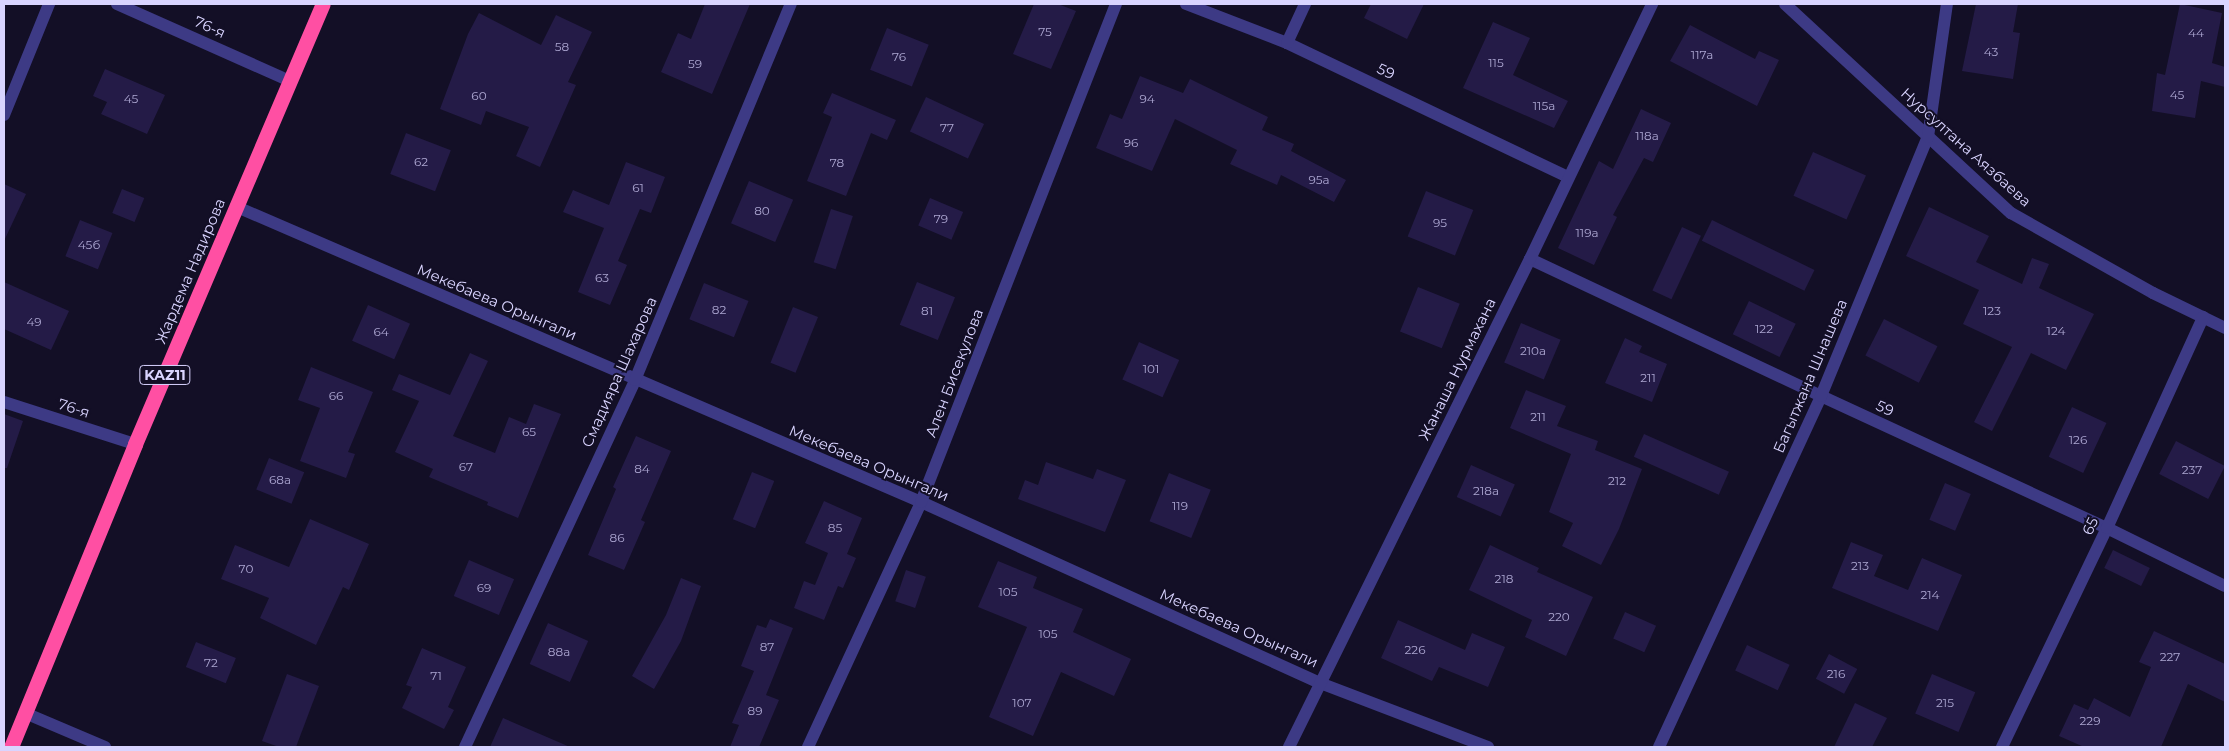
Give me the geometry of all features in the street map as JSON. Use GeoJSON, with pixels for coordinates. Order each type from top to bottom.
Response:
{"type":"FeatureCollection","features":[{"type":"Feature","properties":{"kind":"highway","name":"Жардема Надирова"},"geometry":{"type":"LineString","coordinates":[[11,747],[135,444],[323,4]]}},
{"type":"Feature","properties":{"kind":"street"},"geometry":{"type":"LineString","coordinates":[[4,115],[49,4]]}},
{"type":"Feature","properties":{"kind":"street","name":"76-я"},"geometry":{"type":"LineString","coordinates":[[117,4],[290,81]]}},
{"type":"Feature","properties":{"kind":"street","name":"Смадияра Шахарова"},"geometry":{"type":"LineString","coordinates":[[465,747],[635,380],[791,4]]}},
{"type":"Feature","properties":{"kind":"street","name":"Ален Бисекулова"},"geometry":{"type":"LineString","coordinates":[[808,747],[921,502],[1116,4]]}},
{"type":"Feature","properties":{"kind":"street","name":"59"},"geometry":{"type":"LineString","coordinates":[[1186,4],[1287,43],[1568,178]]}},
{"type":"Feature","properties":{"kind":"street"},"geometry":{"type":"LineString","coordinates":[[1287,43],[1305,4]]}},
{"type":"Feature","properties":{"kind":"street","name":"Жанаша Нурмахана"},"geometry":{"type":"LineString","coordinates":[[1289,747],[1530,258],[1652,4]]}},
{"type":"Feature","properties":{"kind":"street","name":"Нурсултана Аязбаева"},"geometry":{"type":"LineString","coordinates":[[1785,4],[2011,213],[2153,293],[2225,328]]}},
{"type":"Feature","properties":{"kind":"street","name":"Багытжана Шнашева"},"geometry":{"type":"LineString","coordinates":[[1659,747],[1820,396],[1928,137],[1947,4]]}},
{"type":"Feature","properties":{"kind":"street","name":"Мекебаева Орынгали"},"geometry":{"type":"LineString","coordinates":[[237,208],[921,502],[1320,683],[1488,747]]}},
{"type":"Feature","properties":{"kind":"street","name":"59"},"geometry":{"type":"LineString","coordinates":[[1530,258],[1820,396],[2107,528],[2225,586]]}},
{"type":"Feature","properties":{"kind":"street","name":"65"},"geometry":{"type":"LineString","coordinates":[[2002,747],[2107,528],[2203,317]]}},
{"type":"Feature","properties":{"kind":"street","name":"76-я"},"geometry":{"type":"LineString","coordinates":[[4,402],[135,444]]}},
{"type":"Feature","properties":{"kind":"street"},"geometry":{"type":"LineString","coordinates":[[25,713],[105,747]]}},
{"type":"Feature","properties":{"kind":"building"},"geometry":{"type":"Polygon","coordinates":[[[705,4],[750,4],[712,94],[661,72],[678,33],[691,39],[705,4]]]}},
{"type":"Feature","properties":{"kind":"building"},"geometry":{"type":"Polygon","coordinates":[[[1034,4],[1058,4],[1076,11],[1051,69],[1013,54],[1034,4]]]}},
{"type":"Feature","properties":{"kind":"building"},"geometry":{"type":"Polygon","coordinates":[[[1371,4],[1424,4],[1407,39],[1364,18],[1371,4]]]}},
{"type":"Feature","properties":{"kind":"building"},"geometry":{"type":"Polygon","coordinates":[[[1976,4],[2018,4],[2013,32],[2020,33],[2013,79],[1962,71],[1976,4]]]}},
{"type":"Feature","properties":{"kind":"building"},"geometry":{"type":"Polygon","coordinates":[[[2180,4],[2222,13],[2212,63],[2225,67],[2225,87],[2201,81],[2195,118],[2152,111],[2157,73],[2165,75],[2180,4]]]}},
{"type":"Feature","properties":{"kind":"building"},"geometry":{"type":"Polygon","coordinates":[[[479,13],[541,45],[556,15],[592,32],[568,82],[576,85],[540,167],[516,156],[529,127],[486,111],[481,125],[440,109],[468,34],[479,13]]]}},
{"type":"Feature","properties":{"kind":"building"},"geometry":{"type":"Polygon","coordinates":[[[1493,22],[1530,38],[1513,75],[1568,101],[1554,128],[1463,88],[1493,22]]]}},
{"type":"Feature","properties":{"kind":"building"},"geometry":{"type":"Polygon","coordinates":[[[1690,25],[1755,59],[1759,51],[1779,60],[1757,106],[1670,61],[1690,25]]]}},
{"type":"Feature","properties":{"kind":"building"},"geometry":{"type":"Polygon","coordinates":[[[887,28],[929,45],[912,87],[870,70],[887,28]]]}},
{"type":"Feature","properties":{"kind":"building"},"geometry":{"type":"Polygon","coordinates":[[[105,69],[165,95],[147,134],[101,114],[107,102],[93,96],[105,69]]]}},
{"type":"Feature","properties":{"kind":"building"},"geometry":{"type":"Polygon","coordinates":[[[1140,76],[1183,93],[1190,79],[1268,117],[1262,130],[1294,144],[1291,151],[1346,180],[1334,202],[1281,175],[1277,185],[1230,164],[1237,150],[1175,119],[1152,171],[1096,148],[1110,114],[1122,119],[1140,76]]]}},
{"type":"Feature","properties":{"kind":"building"},"geometry":{"type":"Polygon","coordinates":[[[832,93],[896,120],[887,140],[871,133],[846,196],[807,181],[832,117],[823,113],[832,93]]]}},
{"type":"Feature","properties":{"kind":"building"},"geometry":{"type":"Polygon","coordinates":[[[926,97],[984,124],[968,158],[910,131],[926,97]]]}},
{"type":"Feature","properties":{"kind":"building"},"geometry":{"type":"Polygon","coordinates":[[[1641,109],[1671,123],[1653,162],[1644,158],[1613,215],[1617,217],[1594,265],[1558,248],[1599,161],[1613,169],[1641,109]]]}},
{"type":"Feature","properties":{"kind":"building"},"geometry":{"type":"Polygon","coordinates":[[[406,133],[451,150],[435,191],[390,174],[406,133]]]}},
{"type":"Feature","properties":{"kind":"building"},"geometry":{"type":"Polygon","coordinates":[[[1813,152],[1866,176],[1846,219],[1793,196],[1813,152]]]}},
{"type":"Feature","properties":{"kind":"building"},"geometry":{"type":"Polygon","coordinates":[[[626,162],[665,177],[651,213],[640,209],[618,261],[627,265],[610,305],[578,292],[604,228],[563,212],[573,190],[609,205],[626,162]]]}},
{"type":"Feature","properties":{"kind":"building"},"geometry":{"type":"Polygon","coordinates":[[[749,181],[793,200],[775,242],[731,223],[749,181]]]}},
{"type":"Feature","properties":{"kind":"building"},"geometry":{"type":"Polygon","coordinates":[[[4,184],[26,194],[4,241],[4,184]]]}},
{"type":"Feature","properties":{"kind":"building"},"geometry":{"type":"Polygon","coordinates":[[[122,189],[144,198],[135,222],[112,213],[122,189]]]}},
{"type":"Feature","properties":{"kind":"building"},"geometry":{"type":"Polygon","coordinates":[[[1426,191],[1473,210],[1455,256],[1408,236],[1426,191]]]}},
{"type":"Feature","properties":{"kind":"building"},"geometry":{"type":"Polygon","coordinates":[[[930,198],[963,212],[951,240],[918,226],[930,198]]]}},
{"type":"Feature","properties":{"kind":"building"},"geometry":{"type":"Polygon","coordinates":[[[1929,207],[1989,236],[1976,262],[2022,284],[2032,258],[2049,264],[2039,288],[2094,314],[2066,370],[2031,353],[1992,431],[1974,422],[2012,347],[1963,324],[1979,290],[1906,256],[1929,207]]]}},
{"type":"Feature","properties":{"kind":"building"},"geometry":{"type":"Polygon","coordinates":[[[831,209],[853,216],[836,269],[814,262],[831,209]]]}},
{"type":"Feature","properties":{"kind":"building"},"geometry":{"type":"Polygon","coordinates":[[[80,220],[112,233],[98,269],[65,256],[80,220]]]}},
{"type":"Feature","properties":{"kind":"building"},"geometry":{"type":"Polygon","coordinates":[[[1712,220],[1814,270],[1804,291],[1702,241],[1712,220]]]}},
{"type":"Feature","properties":{"kind":"building"},"geometry":{"type":"Polygon","coordinates":[[[1682,227],[1701,236],[1671,299],[1652,290],[1682,227]]]}},
{"type":"Feature","properties":{"kind":"building"},"geometry":{"type":"Polygon","coordinates":[[[4,282],[69,311],[51,350],[4,329],[4,282]]]}},
{"type":"Feature","properties":{"kind":"building"},"geometry":{"type":"Polygon","coordinates":[[[917,282],[955,297],[938,340],[900,325],[917,282]]]}},
{"type":"Feature","properties":{"kind":"building"},"geometry":{"type":"Polygon","coordinates":[[[704,283],[749,301],[734,337],[689,319],[704,283]]]}},
{"type":"Feature","properties":{"kind":"building"},"geometry":{"type":"Polygon","coordinates":[[[1418,287],[1460,304],[1442,348],[1400,332],[1418,287]]]}},
{"type":"Feature","properties":{"kind":"building"},"geometry":{"type":"Polygon","coordinates":[[[1749,301],[1796,324],[1780,357],[1733,334],[1749,301]]]}},
{"type":"Feature","properties":{"kind":"building"},"geometry":{"type":"Polygon","coordinates":[[[368,305],[410,324],[394,359],[352,341],[368,305]]]}},
{"type":"Feature","properties":{"kind":"building"},"geometry":{"type":"Polygon","coordinates":[[[793,307],[818,317],[796,373],[771,363],[793,307]]]}},
{"type":"Feature","properties":{"kind":"building"},"geometry":{"type":"Polygon","coordinates":[[[1884,319],[1937,346],[1919,383],[1865,356],[1884,319]]]}},
{"type":"Feature","properties":{"kind":"building"},"geometry":{"type":"Polygon","coordinates":[[[1521,323],[1561,340],[1544,379],[1504,363],[1521,323]]]}},
{"type":"Feature","properties":{"kind":"building"},"geometry":{"type":"Polygon","coordinates":[[[1625,338],[1642,346],[1639,352],[1667,364],[1652,402],[1605,383],[1625,338]]]}},
{"type":"Feature","properties":{"kind":"building"},"geometry":{"type":"Polygon","coordinates":[[[1139,342],[1179,360],[1163,397],[1122,379],[1139,342]]]}},
{"type":"Feature","properties":{"kind":"building"},"geometry":{"type":"Polygon","coordinates":[[[470,353],[488,361],[453,436],[495,453],[509,417],[526,424],[534,404],[561,414],[518,518],[487,505],[488,502],[429,477],[433,469],[395,452],[419,401],[392,390],[399,374],[450,395],[470,353]]]}},
{"type":"Feature","properties":{"kind":"building"},"geometry":{"type":"Polygon","coordinates":[[[311,367],[373,392],[348,452],[355,454],[346,478],[300,461],[320,408],[298,400],[311,367]]]}},
{"type":"Feature","properties":{"kind":"building"},"geometry":{"type":"Polygon","coordinates":[[[1526,390],[1566,406],[1557,426],[1598,441],[1595,450],[1642,469],[1619,529],[1601,565],[1562,546],[1573,523],[1549,512],[1571,454],[1510,428],[1526,390]]]}},
{"type":"Feature","properties":{"kind":"building"},"geometry":{"type":"Polygon","coordinates":[[[2072,407],[2106,423],[2083,473],[2049,457],[2072,407]]]}},
{"type":"Feature","properties":{"kind":"building"},"geometry":{"type":"Polygon","coordinates":[[[4,414],[23,421],[7,468],[4,468],[4,414]]]}},
{"type":"Feature","properties":{"kind":"building"},"geometry":{"type":"Polygon","coordinates":[[[1644,434],[1729,472],[1719,495],[1634,457],[1644,434]]]}},
{"type":"Feature","properties":{"kind":"building"},"geometry":{"type":"Polygon","coordinates":[[[636,436],[671,451],[641,520],[645,522],[624,570],[588,555],[616,489],[613,487],[636,436]]]}},
{"type":"Feature","properties":{"kind":"building"},"geometry":{"type":"Polygon","coordinates":[[[2176,441],[2225,466],[2208,499],[2159,474],[2176,441]]]}},
{"type":"Feature","properties":{"kind":"building"},"geometry":{"type":"Polygon","coordinates":[[[269,458],[304,472],[291,504],[256,490],[269,458]]]}},
{"type":"Feature","properties":{"kind":"building"},"geometry":{"type":"Polygon","coordinates":[[[1046,462],[1093,479],[1097,469],[1126,480],[1105,532],[1018,499],[1025,480],[1038,485],[1046,462]]]}},
{"type":"Feature","properties":{"kind":"building"},"geometry":{"type":"Polygon","coordinates":[[[1471,465],[1515,485],[1501,516],[1457,497],[1471,465]]]}},
{"type":"Feature","properties":{"kind":"building"},"geometry":{"type":"Polygon","coordinates":[[[752,472],[774,481],[755,528],[733,519],[752,472]]]}},
{"type":"Feature","properties":{"kind":"building"},"geometry":{"type":"Polygon","coordinates":[[[1169,473],[1211,490],[1191,538],[1150,521],[1169,473]]]}},
{"type":"Feature","properties":{"kind":"building"},"geometry":{"type":"Polygon","coordinates":[[[1945,483],[1971,494],[1955,531],[1929,520],[1945,483]]]}},
{"type":"Feature","properties":{"kind":"building"},"geometry":{"type":"Polygon","coordinates":[[[824,501],[862,518],[847,554],[856,558],[843,588],[838,586],[824,620],[794,608],[804,581],[815,585],[828,553],[805,543],[824,501]]]}},
{"type":"Feature","properties":{"kind":"building"},"geometry":{"type":"Polygon","coordinates":[[[310,519],[369,544],[349,590],[343,587],[316,645],[260,618],[269,598],[221,579],[235,545],[289,567],[310,519]]]}},
{"type":"Feature","properties":{"kind":"building"},"geometry":{"type":"Polygon","coordinates":[[[1851,542],[1883,555],[1874,576],[1908,590],[1922,558],[1962,575],[1938,631],[1832,588],[1851,542]]]}},
{"type":"Feature","properties":{"kind":"building"},"geometry":{"type":"Polygon","coordinates":[[[1490,545],[1539,568],[1537,572],[1593,597],[1566,656],[1525,637],[1532,620],[1469,590],[1490,545]]]}},
{"type":"Feature","properties":{"kind":"building"},"geometry":{"type":"Polygon","coordinates":[[[2113,550],[2150,568],[2141,586],[2104,568],[2113,550]]]}},
{"type":"Feature","properties":{"kind":"building"},"geometry":{"type":"Polygon","coordinates":[[[469,560],[514,579],[499,615],[454,596],[469,560]]]}},
{"type":"Feature","properties":{"kind":"building"},"geometry":{"type":"Polygon","coordinates":[[[998,561],[1037,577],[1033,588],[1083,609],[1073,632],[1131,659],[1114,696],[1061,672],[1033,736],[989,717],[1027,627],[978,607],[998,561]]]}},
{"type":"Feature","properties":{"kind":"building"},"geometry":{"type":"Polygon","coordinates":[[[906,570],[926,577],[915,608],[895,601],[906,570]]]}},
{"type":"Feature","properties":{"kind":"building"},"geometry":{"type":"Polygon","coordinates":[[[681,578],[701,586],[681,641],[654,689],[632,676],[666,615],[681,578]]]}},
{"type":"Feature","properties":{"kind":"building"},"geometry":{"type":"Polygon","coordinates":[[[1625,612],[1656,626],[1644,652],[1613,638],[1625,612]]]}},
{"type":"Feature","properties":{"kind":"building"},"geometry":{"type":"Polygon","coordinates":[[[770,619],[793,628],[766,695],[779,700],[759,747],[730,747],[739,725],[732,723],[754,671],[741,666],[757,625],[766,628],[770,619]]]}},
{"type":"Feature","properties":{"kind":"building"},"geometry":{"type":"Polygon","coordinates":[[[1398,620],[1465,650],[1472,633],[1505,647],[1488,687],[1439,667],[1432,681],[1381,658],[1398,620]]]}},
{"type":"Feature","properties":{"kind":"building"},"geometry":{"type":"Polygon","coordinates":[[[548,623],[588,641],[570,682],[530,664],[548,623]]]}},
{"type":"Feature","properties":{"kind":"building"},"geometry":{"type":"Polygon","coordinates":[[[2154,631],[2225,664],[2225,702],[2188,684],[2161,747],[2084,747],[2059,736],[2074,704],[2088,710],[2094,698],[2130,717],[2151,667],[2139,662],[2154,631]]]}},
{"type":"Feature","properties":{"kind":"building"},"geometry":{"type":"Polygon","coordinates":[[[196,642],[236,658],[226,683],[186,667],[196,642]]]}},
{"type":"Feature","properties":{"kind":"building"},"geometry":{"type":"Polygon","coordinates":[[[1747,645],[1790,665],[1778,690],[1735,670],[1747,645]]]}},
{"type":"Feature","properties":{"kind":"building"},"geometry":{"type":"Polygon","coordinates":[[[422,648],[466,667],[448,707],[454,710],[444,729],[402,708],[412,687],[406,685],[422,648]]]}},
{"type":"Feature","properties":{"kind":"building"},"geometry":{"type":"Polygon","coordinates":[[[1829,654],[1857,669],[1844,694],[1816,679],[1829,654]]]}},
{"type":"Feature","properties":{"kind":"building"},"geometry":{"type":"Polygon","coordinates":[[[287,674],[319,686],[296,747],[279,747],[262,741],[287,674]]]}},
{"type":"Feature","properties":{"kind":"building"},"geometry":{"type":"Polygon","coordinates":[[[1932,674],[1975,692],[1958,732],[1915,714],[1932,674]]]}},
{"type":"Feature","properties":{"kind":"building"},"geometry":{"type":"Polygon","coordinates":[[[1855,703],[1887,718],[1872,747],[1834,747],[1855,703]]]}},
{"type":"Feature","properties":{"kind":"building"},"geometry":{"type":"Polygon","coordinates":[[[503,718],[570,747],[490,747],[503,718]]]}}]}
